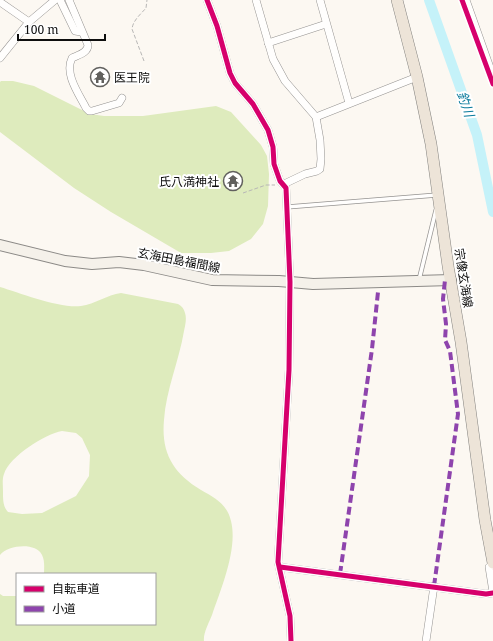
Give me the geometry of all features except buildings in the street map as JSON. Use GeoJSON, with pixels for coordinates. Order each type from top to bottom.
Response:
{"type":"FeatureCollection","features":[{"type":"Feature","properties":{"kind":"main road","name":"宗像玄海線"},"geometry":{"type":"LineString","coordinates":[[397,0],[417,77],[431,144],[490,535],[493,564]]}},
{"type":"Feature","properties":{"kind":"main road","name":"玄海田島福間線"},"geometry":{"type":"LineString","coordinates":[[0,245],[65,261],[92,264],[119,262],[144,265],[212,280],[314,284],[451,280]]}},
{"type":"Feature","properties":{"kind":"street"},"geometry":{"type":"LineString","coordinates":[[0,58],[29,22],[55,0]]}},
{"type":"Feature","properties":{"kind":"street"},"geometry":{"type":"LineString","coordinates":[[60,0],[75,31],[81,32]]}},
{"type":"Feature","properties":{"kind":"street"},"geometry":{"type":"LineString","coordinates":[[69,0],[81,32],[88,45],[88,49],[85,52],[71,60],[70,74],[86,108],[89,111],[92,111],[119,103],[122,98]]}},
{"type":"Feature","properties":{"kind":"street"},"geometry":{"type":"LineString","coordinates":[[207,0],[219,32],[230,73],[235,83],[253,104],[268,130],[273,147],[274,164],[280,181],[286,188],[290,282],[289,370],[278,562],[290,616],[291,641]]}},
{"type":"Feature","properties":{"kind":"street"},"geometry":{"type":"LineString","coordinates":[[256,0],[272,59],[285,81],[316,117],[320,140],[322,159],[320,169],[284,184]]}},
{"type":"Feature","properties":{"kind":"street"},"geometry":{"type":"LineString","coordinates":[[320,0],[349,103]]}},
{"type":"Feature","properties":{"kind":"street"},"geometry":{"type":"LineString","coordinates":[[466,0],[493,76]]}},
{"type":"Feature","properties":{"kind":"street"},"geometry":{"type":"LineString","coordinates":[[0,2],[29,22]]}},
{"type":"Feature","properties":{"kind":"street"},"geometry":{"type":"LineString","coordinates":[[268,43],[326,24]]}},
{"type":"Feature","properties":{"kind":"street"},"geometry":{"type":"LineString","coordinates":[[316,117],[417,77]]}},
{"type":"Feature","properties":{"kind":"street"},"geometry":{"type":"LineString","coordinates":[[280,566],[486,594],[493,592],[489,566],[493,564]]}},
{"type":"Feature","properties":{"kind":"street"},"geometry":{"type":"LineString","coordinates":[[426,641],[434,586]]}},
{"type":"Feature","properties":{"kind":"lane"},"geometry":{"type":"LineString","coordinates":[[287,207],[439,196],[419,281]]}},
{"type":"Feature","properties":{"kind":"path"},"geometry":{"type":"LineString","coordinates":[[144,61],[132,29],[132,25],[146,8],[147,0]]}},
{"type":"Feature","properties":{"kind":"path"},"geometry":{"type":"LineString","coordinates":[[243,193],[266,185],[284,184]]}},
{"type":"Feature","properties":{"kind":"green space"},"geometry":{"type":"Polygon","coordinates":[[[1,81],[13,81],[34,86],[90,114],[104,116],[143,116],[216,106],[231,112],[261,145],[267,156],[269,174],[268,206],[263,224],[251,239],[229,251],[211,253],[181,253],[111,212],[74,188],[0,132],[1,81]]]}},
{"type":"Feature","properties":{"kind":"green space"},"geometry":{"type":"Polygon","coordinates":[[[0,287],[40,300],[73,306],[86,305],[121,293],[178,304],[185,312],[186,322],[165,409],[164,432],[167,452],[176,469],[183,477],[220,502],[227,510],[233,532],[228,569],[205,631],[204,641],[0,641],[0,594],[3,596],[16,596],[16,625],[156,625],[156,573],[44,573],[43,557],[39,551],[34,548],[22,546],[9,549],[0,555],[0,287]],[[62,431],[55,433],[38,441],[13,460],[3,478],[3,497],[5,508],[8,512],[22,514],[42,513],[76,496],[89,476],[90,455],[82,438],[76,433],[62,431]]]}},
{"type":"Feature","properties":{"kind":"waterway","name":"釣川"},"geometry":{"type":"LineString","coordinates":[[429,0],[477,135],[493,212]]}},
{"type":"Feature","properties":{"kind":"marked path"},"geometry":{"type":"LineString","coordinates":[[434,586],[458,414],[450,351],[445,340],[446,324],[443,299],[445,280]]}},
{"type":"Feature","properties":{"kind":"marked path"},"geometry":{"type":"LineString","coordinates":[[340,574],[372,349],[378,292]]}},
{"type":"Feature","properties":{"kind":"cycle path"},"geometry":{"type":"LineString","coordinates":[[207,0],[217,26],[230,73],[235,83],[253,104],[268,130],[273,147],[274,164],[280,181],[286,188],[290,282],[289,370],[278,562],[290,616],[291,641]]}},
{"type":"Feature","properties":{"kind":"cycle path"},"geometry":{"type":"LineString","coordinates":[[462,0],[493,84]]}},
{"type":"Feature","properties":{"kind":"cycle path"},"geometry":{"type":"LineString","coordinates":[[280,567],[486,594],[493,593]]}},
{"type":"Feature","properties":{"kind":"place","name":"医王院"},"geometry":{"type":"Point","coordinates":[100,77]}},
{"type":"Feature","properties":{"kind":"place","name":"氏八満神社"},"geometry":{"type":"Point","coordinates":[233,181]}}]}
